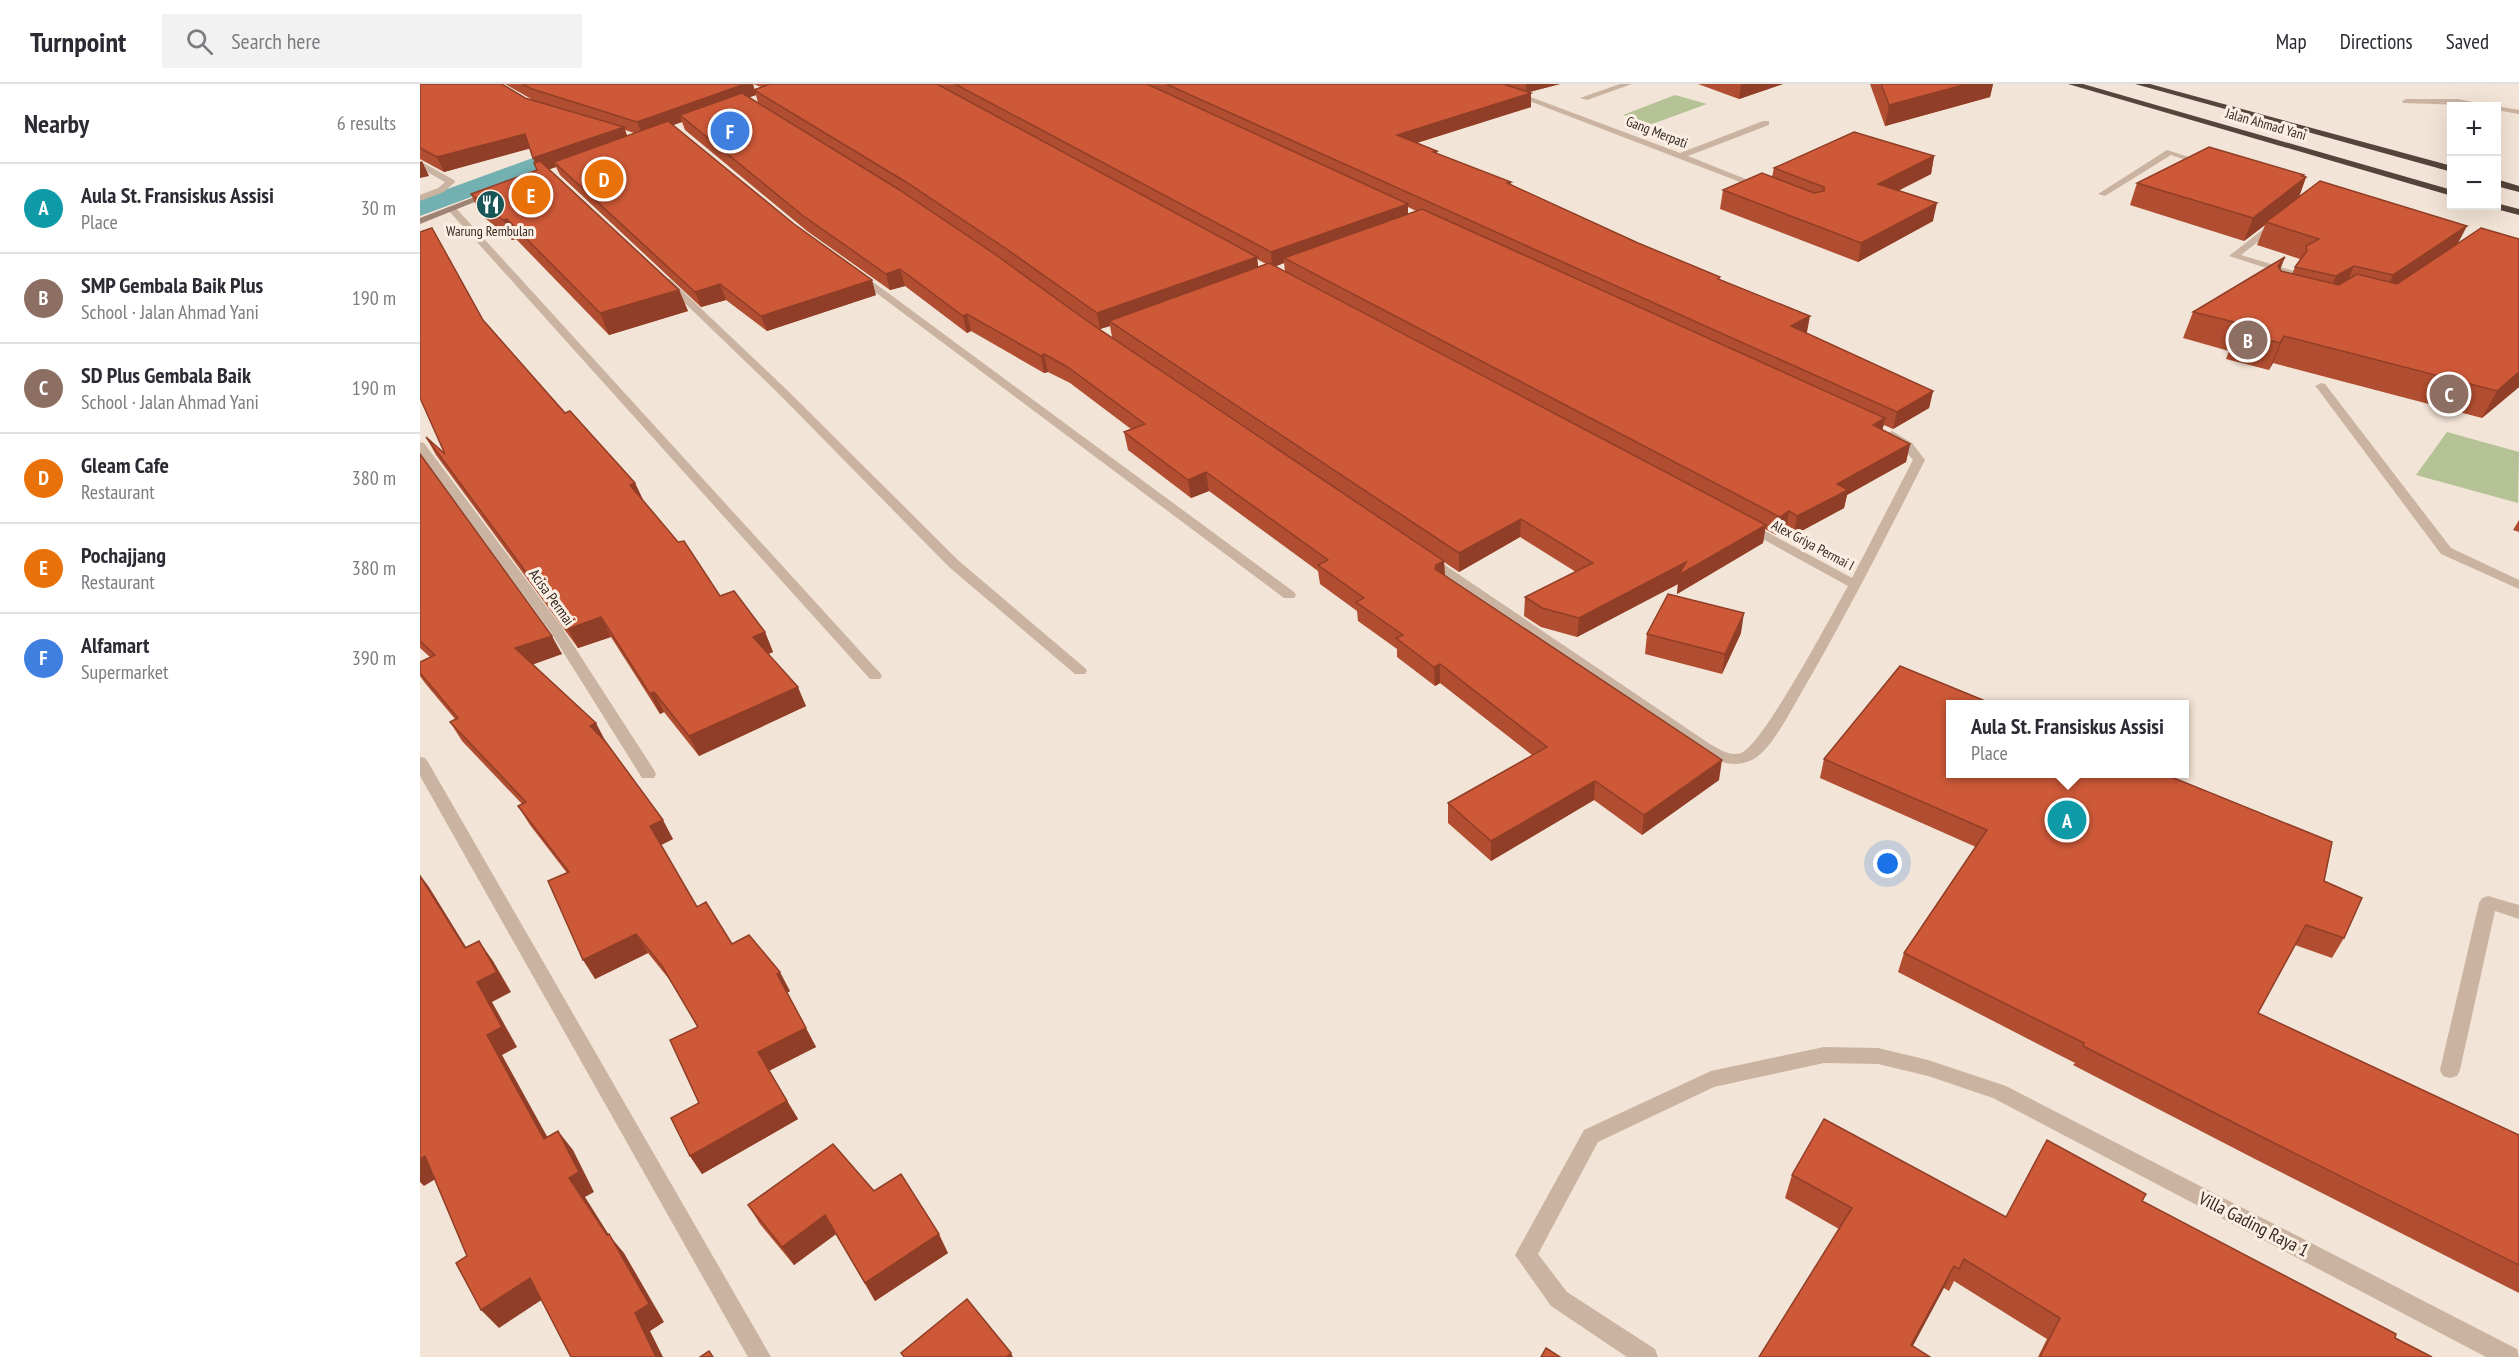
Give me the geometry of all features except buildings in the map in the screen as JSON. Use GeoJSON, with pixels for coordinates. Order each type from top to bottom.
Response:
{"type":"FeatureCollection","features":[{"type":"Feature","properties":{"kind":"highway","name":"Jalan Ahmad Yani"},"geometry":{"type":"LineString","coordinates":[[2073,84],[2447,192]]}},
{"type":"Feature","properties":{"kind":"highway","name":"Jalan Ahmad Yani"},"geometry":{"type":"LineString","coordinates":[[2140,84],[2447,168]]}},
{"type":"Feature","properties":{"kind":"highway"},"geometry":{"type":"LineString","coordinates":[[2501,184],[2519,189]]}},
{"type":"Feature","properties":{"kind":"highway"},"geometry":{"type":"LineString","coordinates":[[2501,207],[2519,212]]}},
{"type":"Feature","properties":{"kind":"street","name":"Gang Merpati"},"geometry":{"type":"LineString","coordinates":[[1489,84],[1770,190]]}},
{"type":"Feature","properties":{"kind":"street"},"geometry":{"type":"LineString","coordinates":[[1584,98],[1628,84]]}},
{"type":"Feature","properties":{"kind":"street"},"geometry":{"type":"LineString","coordinates":[[2436,112],[2475,93]]}},
{"type":"Feature","properties":{"kind":"street"},"geometry":{"type":"LineString","coordinates":[[2406,101],[2464,102]]}},
{"type":"Feature","properties":{"kind":"street"},"geometry":{"type":"LineString","coordinates":[[2501,109],[2519,112]]}},
{"type":"Feature","properties":{"kind":"street"},"geometry":{"type":"LineString","coordinates":[[1681,156],[1766,123]]}},
{"type":"Feature","properties":{"kind":"street"},"geometry":{"type":"LineString","coordinates":[[2102,194],[2170,152],[2221,168]]}},
{"type":"Feature","properties":{"kind":"street"},"geometry":{"type":"LineString","coordinates":[[420,164],[451,182],[441,190],[420,198]]}},
{"type":"Feature","properties":{"kind":"street"},"geometry":{"type":"LineString","coordinates":[[420,221],[504,189]]}},
{"type":"Feature","properties":{"kind":"street"},"geometry":{"type":"LineString","coordinates":[[452,209],[875,676]]}},
{"type":"Feature","properties":{"kind":"street"},"geometry":{"type":"LineString","coordinates":[[2286,216],[2234,255],[2291,273],[2275,293],[2286,296]]}},
{"type":"Feature","properties":{"kind":"street"},"geometry":{"type":"LineString","coordinates":[[852,270],[1289,595]]}},
{"type":"Feature","properties":{"kind":"street"},"geometry":{"type":"LineString","coordinates":[[656,271],[783,392],[954,564],[1080,671]]}},
{"type":"Feature","properties":{"kind":"street"},"geometry":{"type":"LineString","coordinates":[[2321,386],[2446,551],[2519,585]]}},
{"type":"Feature","properties":{"kind":"street","name":"Alex Griya Permai I"},"geometry":{"type":"LineString","coordinates":[[1740,524],[1855,585],[1919,460],[1913,450],[1901,440],[1880,429]]}},
{"type":"Feature","properties":{"kind":"street","name":"Acisa Permai"},"geometry":{"type":"LineString","coordinates":[[420,446],[556,629],[648,774]]}},
{"type":"Feature","properties":{"kind":"street"},"geometry":{"type":"LineString","coordinates":[[1422,555],[1705,748],[1728,760],[1750,756],[1771,731],[1855,585]]}},
{"type":"Feature","properties":{"kind":"street"},"geometry":{"type":"LineString","coordinates":[[420,762],[760,1357]]}},
{"type":"Feature","properties":{"kind":"street"},"geometry":{"type":"LineString","coordinates":[[2450,1070],[2488,903],[2519,912]]}},
{"type":"Feature","properties":{"kind":"street","name":"Villa Gading Raya 1"},"geometry":{"type":"LineString","coordinates":[[1647,1357],[1560,1299],[1526,1255],[1591,1136],[1711,1079],[1824,1055],[1878,1056],[1928,1068],[1999,1092],[2510,1357]]}},
{"type":"Feature","properties":{"kind":"green space"},"geometry":{"type":"Polygon","coordinates":[[[1675,95],[1707,104],[1652,124],[1623,115],[1675,95]]]}},
{"type":"Feature","properties":{"kind":"green space"},"geometry":{"type":"Polygon","coordinates":[[[2447,432],[2519,452],[2518,503],[2416,475],[2447,432]]]}},
{"type":"Feature","properties":{"kind":"waterway"},"geometry":{"type":"LineString","coordinates":[[420,208],[591,144]]}},
{"type":"Feature","properties":{"kind":"place","name":"Alfamart"},"geometry":{"type":"Point","coordinates":[730,131]}},
{"type":"Feature","properties":{"kind":"place","name":"Gleam Cafe"},"geometry":{"type":"Point","coordinates":[604,179]}},
{"type":"Feature","properties":{"kind":"place","name":"Pochajjang"},"geometry":{"type":"Point","coordinates":[531,195]}},
{"type":"Feature","properties":{"kind":"place","name":"Warung Rembulan"},"geometry":{"type":"Point","coordinates":[490,204]}},
{"type":"Feature","properties":{"kind":"place","name":"SMP Gembala Baik Plus"},"geometry":{"type":"Point","coordinates":[2248,340]}},
{"type":"Feature","properties":{"kind":"place","name":"SD Plus Gembala Baik"},"geometry":{"type":"Point","coordinates":[2449,394]}},
{"type":"Feature","properties":{"kind":"place","name":"Aula St. Fransiskus Assisi"},"geometry":{"type":"Point","coordinates":[2067,820]}}]}
